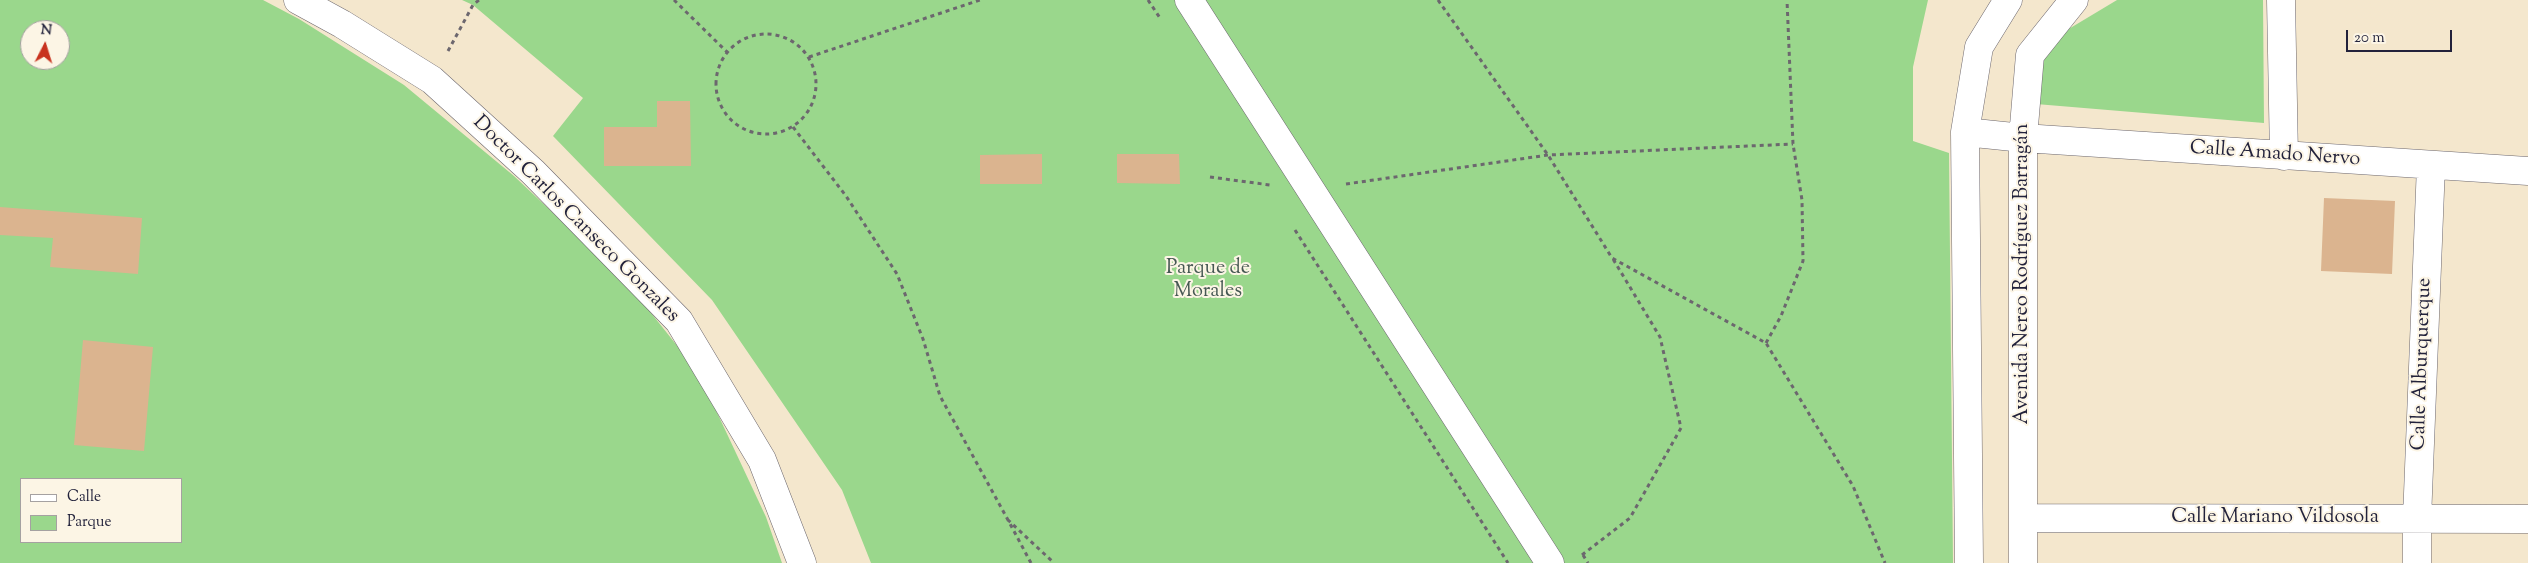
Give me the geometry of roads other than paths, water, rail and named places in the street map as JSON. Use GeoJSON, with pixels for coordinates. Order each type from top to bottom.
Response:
{"type":"FeatureCollection","features":[{"type":"Feature","properties":{"kind":"street","name":"Doctor Carlos Canseco Gonzales"},"geometry":{"type":"LineString","coordinates":[[298,0],[342,24],[432,80],[532,172],[679,321],[762,460],[802,563]]}},
{"type":"Feature","properties":{"kind":"street"},"geometry":{"type":"LineString","coordinates":[[1189,0],[1550,563]]}},
{"type":"Feature","properties":{"kind":"street"},"geometry":{"type":"LineString","coordinates":[[1969,563],[1964,132],[1978,47],[2008,0]]}},
{"type":"Feature","properties":{"kind":"street","name":"Avenida Nereo Rodríguez Barragán"},"geometry":{"type":"LineString","coordinates":[[2022,563],[2022,138],[2030,55],[2074,0]]}},
{"type":"Feature","properties":{"kind":"street"},"geometry":{"type":"LineString","coordinates":[[2281,0],[2284,156]]}},
{"type":"Feature","properties":{"kind":"street","name":"Calle Amado Nervo"},"geometry":{"type":"LineString","coordinates":[[1964,132],[2022,138],[2528,171]]}},
{"type":"Feature","properties":{"kind":"street","name":"Calle Alburquerque"},"geometry":{"type":"LineString","coordinates":[[2417,563],[2417,519],[2431,166]]}},
{"type":"Feature","properties":{"kind":"street","name":"Calle Mariano Vildosola"},"geometry":{"type":"LineString","coordinates":[[2023,518],[2528,519]]}},
{"type":"Feature","properties":{"kind":"park label","name":"Parque de Morales"},"geometry":{"type":"Point","coordinates":[1208,282]}}]}
